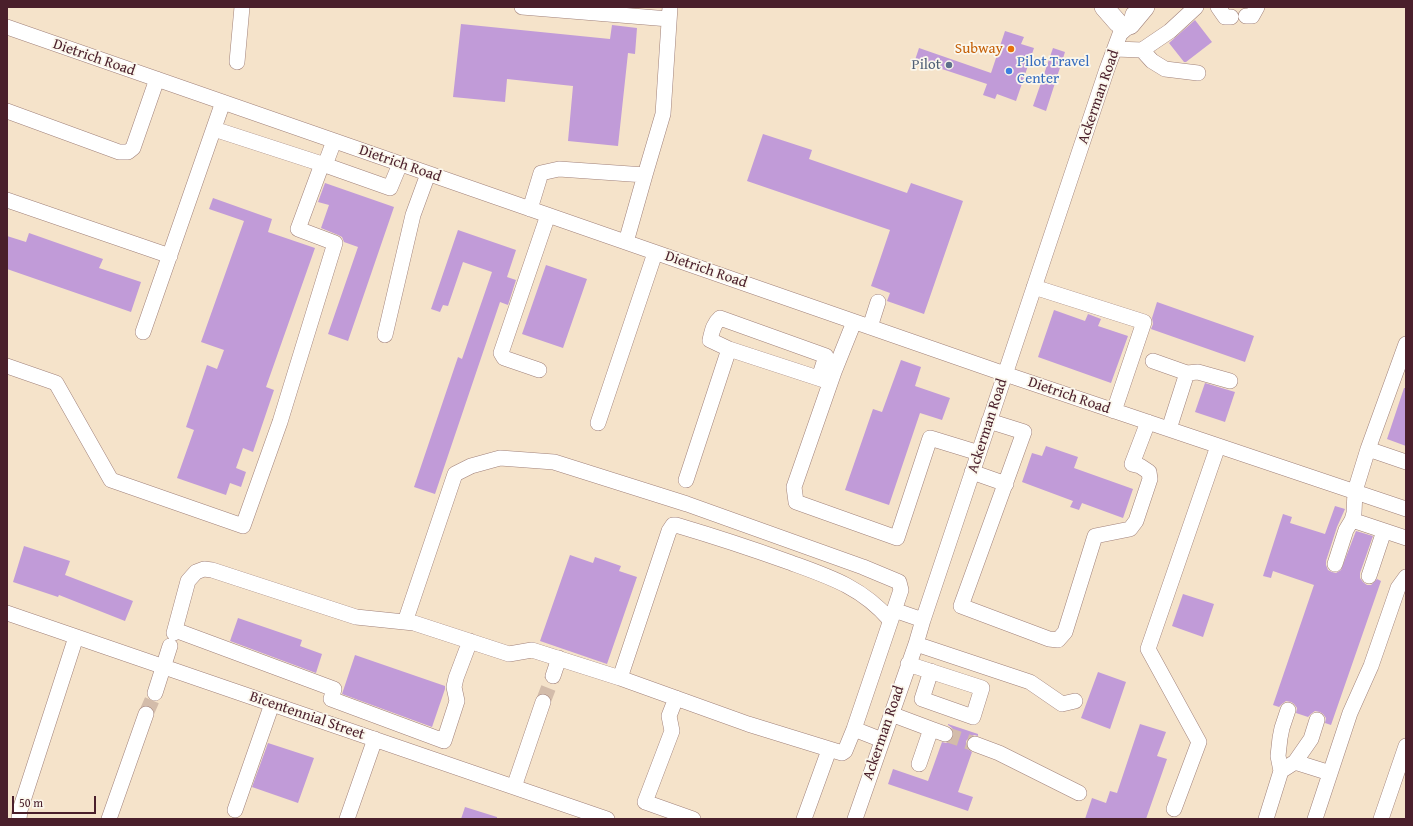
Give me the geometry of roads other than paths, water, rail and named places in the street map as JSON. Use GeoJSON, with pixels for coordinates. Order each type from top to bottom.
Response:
{"type":"FeatureCollection","features":[{"type":"Feature","properties":{"kind":"main road"},"geometry":{"type":"LineString","coordinates":[[1104,7],[1122,22],[1145,7]]}},
{"type":"Feature","properties":{"kind":"street"},"geometry":{"type":"LineString","coordinates":[[236,62],[242,7]]}},
{"type":"Feature","properties":{"kind":"street"},"geometry":{"type":"LineString","coordinates":[[522,7],[670,13],[663,114],[626,242]]}},
{"type":"Feature","properties":{"kind":"street","name":"Ackerman Road"},"geometry":{"type":"LineString","coordinates":[[856,819],[1115,48],[1122,22],[1135,7]]}},
{"type":"Feature","properties":{"kind":"street"},"geometry":{"type":"LineString","coordinates":[[1115,48],[1142,50],[1170,31],[1196,7]]}},
{"type":"Feature","properties":{"kind":"street"},"geometry":{"type":"LineString","coordinates":[[1218,7],[1225,17],[1245,13]]}},
{"type":"Feature","properties":{"kind":"street","name":"Dietrich Road"},"geometry":{"type":"LineString","coordinates":[[7,27],[854,322],[1406,509]]}},
{"type":"Feature","properties":{"kind":"street"},"geometry":{"type":"LineString","coordinates":[[1142,50],[1152,61],[1166,69],[1198,73]]}},
{"type":"Feature","properties":{"kind":"street"},"geometry":{"type":"LineString","coordinates":[[7,111],[119,152],[128,152],[133,148],[157,79]]}},
{"type":"Feature","properties":{"kind":"street"},"geometry":{"type":"LineString","coordinates":[[143,332],[223,102]]}},
{"type":"Feature","properties":{"kind":"street"},"geometry":{"type":"LineString","coordinates":[[214,129],[323,164],[390,188],[400,164]]}},
{"type":"Feature","properties":{"kind":"street"},"geometry":{"type":"LineString","coordinates":[[7,366],[56,383],[111,480],[243,526],[280,422],[335,242],[298,229],[323,164],[334,141]]}},
{"type":"Feature","properties":{"kind":"street"},"geometry":{"type":"LineString","coordinates":[[530,209],[541,173],[559,168],[645,175]]}},
{"type":"Feature","properties":{"kind":"street"},"geometry":{"type":"LineString","coordinates":[[385,335],[413,215],[428,174]]}},
{"type":"Feature","properties":{"kind":"street"},"geometry":{"type":"LineString","coordinates":[[7,200],[170,256]]}},
{"type":"Feature","properties":{"kind":"street"},"geometry":{"type":"LineString","coordinates":[[539,370],[504,358],[501,354],[548,215]]}},
{"type":"Feature","properties":{"kind":"street"},"geometry":{"type":"LineString","coordinates":[[598,423],[655,253]]}},
{"type":"Feature","properties":{"kind":"street"},"geometry":{"type":"LineString","coordinates":[[1034,287],[1144,322],[1114,411]]}},
{"type":"Feature","properties":{"kind":"street"},"geometry":{"type":"LineString","coordinates":[[870,327],[878,302]]}},
{"type":"Feature","properties":{"kind":"street"},"geometry":{"type":"LineString","coordinates":[[720,318],[826,356],[825,380],[729,349],[710,340],[712,329],[716,321],[720,318]]}},
{"type":"Feature","properties":{"kind":"street"},"geometry":{"type":"LineString","coordinates":[[854,322],[825,380],[794,487],[796,502],[897,538],[930,438],[978,454]]}},
{"type":"Feature","properties":{"kind":"street"},"geometry":{"type":"LineString","coordinates":[[1334,564],[1346,530],[1352,520],[1356,491],[1368,449],[1406,344]]}},
{"type":"Feature","properties":{"kind":"street"},"geometry":{"type":"LineString","coordinates":[[686,480],[729,349]]}},
{"type":"Feature","properties":{"kind":"street"},"geometry":{"type":"LineString","coordinates":[[1153,361],[1187,373],[1198,372],[1230,381]]}},
{"type":"Feature","properties":{"kind":"street"},"geometry":{"type":"LineString","coordinates":[[1169,429],[1187,373]]}},
{"type":"Feature","properties":{"kind":"street"},"geometry":{"type":"LineString","coordinates":[[989,421],[1024,432],[961,606],[1049,639],[1058,640],[1065,632],[1095,536],[1130,529],[1136,521],[1150,479],[1149,472],[1140,466],[1132,464],[1148,422]]}},
{"type":"Feature","properties":{"kind":"street"},"geometry":{"type":"LineString","coordinates":[[1174,809],[1199,742],[1148,649],[1218,446]]}},
{"type":"Feature","properties":{"kind":"street"},"geometry":{"type":"LineString","coordinates":[[1368,449],[1406,462]]}},
{"type":"Feature","properties":{"kind":"street"},"geometry":{"type":"LineString","coordinates":[[155,693],[188,581],[196,572],[204,569],[220,572],[356,617],[404,622],[414,623],[509,654],[532,650],[620,678],[840,753],[845,751],[854,729],[901,590],[899,582],[889,577],[687,504],[554,462],[500,458],[472,466],[455,474],[404,622]]}},
{"type":"Feature","properties":{"kind":"street"},"geometry":{"type":"LineString","coordinates":[[972,472],[1006,484]]}},
{"type":"Feature","properties":{"kind":"street"},"geometry":{"type":"LineString","coordinates":[[1352,520],[1406,538]]}},
{"type":"Feature","properties":{"kind":"street"},"geometry":{"type":"LineString","coordinates":[[620,678],[673,525],[756,550],[822,574],[848,585],[865,595],[881,609],[892,615],[923,620]]}},
{"type":"Feature","properties":{"kind":"street"},"geometry":{"type":"LineString","coordinates":[[1369,576],[1384,531]]}},
{"type":"Feature","properties":{"kind":"street"},"geometry":{"type":"LineString","coordinates":[[1315,819],[1350,713],[1371,666],[1398,588],[1406,577]]}},
{"type":"Feature","properties":{"kind":"street","name":"Bicentennial Street"},"geometry":{"type":"LineString","coordinates":[[7,613],[607,819]]}},
{"type":"Feature","properties":{"kind":"street"},"geometry":{"type":"LineString","coordinates":[[173,636],[334,689],[331,699],[444,741],[458,701],[454,687],[456,678],[470,641]]}},
{"type":"Feature","properties":{"kind":"street"},"geometry":{"type":"LineString","coordinates":[[15,812],[76,637]]}},
{"type":"Feature","properties":{"kind":"street"},"geometry":{"type":"LineString","coordinates":[[916,644],[1030,682],[1062,704],[1076,701]]}},
{"type":"Feature","properties":{"kind":"street"},"geometry":{"type":"LineString","coordinates":[[553,676],[559,658]]}},
{"type":"Feature","properties":{"kind":"street"},"geometry":{"type":"LineString","coordinates":[[908,664],[931,671]]}},
{"type":"Feature","properties":{"kind":"street"},"geometry":{"type":"LineString","coordinates":[[676,698],[669,716],[672,731],[645,802],[693,819]]}},
{"type":"Feature","properties":{"kind":"street"},"geometry":{"type":"LineString","coordinates":[[514,787],[544,702]]}},
{"type":"Feature","properties":{"kind":"street"},"geometry":{"type":"LineString","coordinates":[[235,810],[272,704]]}},
{"type":"Feature","properties":{"kind":"street"},"geometry":{"type":"LineString","coordinates":[[1266,819],[1281,770],[1278,756],[1280,738],[1288,710]]}},
{"type":"Feature","properties":{"kind":"street"},"geometry":{"type":"LineString","coordinates":[[109,819],[146,714]]}},
{"type":"Feature","properties":{"kind":"street"},"geometry":{"type":"LineString","coordinates":[[891,714],[945,734]]}},
{"type":"Feature","properties":{"kind":"street"},"geometry":{"type":"LineString","coordinates":[[1281,770],[1295,762],[1311,739],[1317,720]]}},
{"type":"Feature","properties":{"kind":"street"},"geometry":{"type":"LineString","coordinates":[[854,729],[882,740]]}},
{"type":"Feature","properties":{"kind":"street"},"geometry":{"type":"LineString","coordinates":[[919,764],[931,729]]}},
{"type":"Feature","properties":{"kind":"street"},"geometry":{"type":"LineString","coordinates":[[347,819],[375,739]]}},
{"type":"Feature","properties":{"kind":"street"},"geometry":{"type":"LineString","coordinates":[[975,744],[1079,793]]}},
{"type":"Feature","properties":{"kind":"street"},"geometry":{"type":"LineString","coordinates":[[1381,819],[1406,746]]}},
{"type":"Feature","properties":{"kind":"street"},"geometry":{"type":"LineString","coordinates":[[804,819],[829,750]]}},
{"type":"Feature","properties":{"kind":"street"},"geometry":{"type":"LineString","coordinates":[[1295,762],[1330,773]]}},
{"type":"Feature","properties":{"kind":"tunnel"},"geometry":{"type":"LineString","coordinates":[[543,702],[553,676]]}},
{"type":"Feature","properties":{"kind":"tunnel"},"geometry":{"type":"LineString","coordinates":[[146,714],[155,693]]}},
{"type":"Feature","properties":{"kind":"tunnel"},"geometry":{"type":"LineString","coordinates":[[945,734],[975,744]]}},
{"type":"Feature","properties":{"kind":"place","name":"Subway"},"geometry":{"type":"Point","coordinates":[1011,49]}},
{"type":"Feature","properties":{"kind":"place","name":"Pilot"},"geometry":{"type":"Point","coordinates":[949,65]}},
{"type":"Feature","properties":{"kind":"place","name":"Pilot Travel Center"},"geometry":{"type":"Point","coordinates":[1009,71]}}]}
